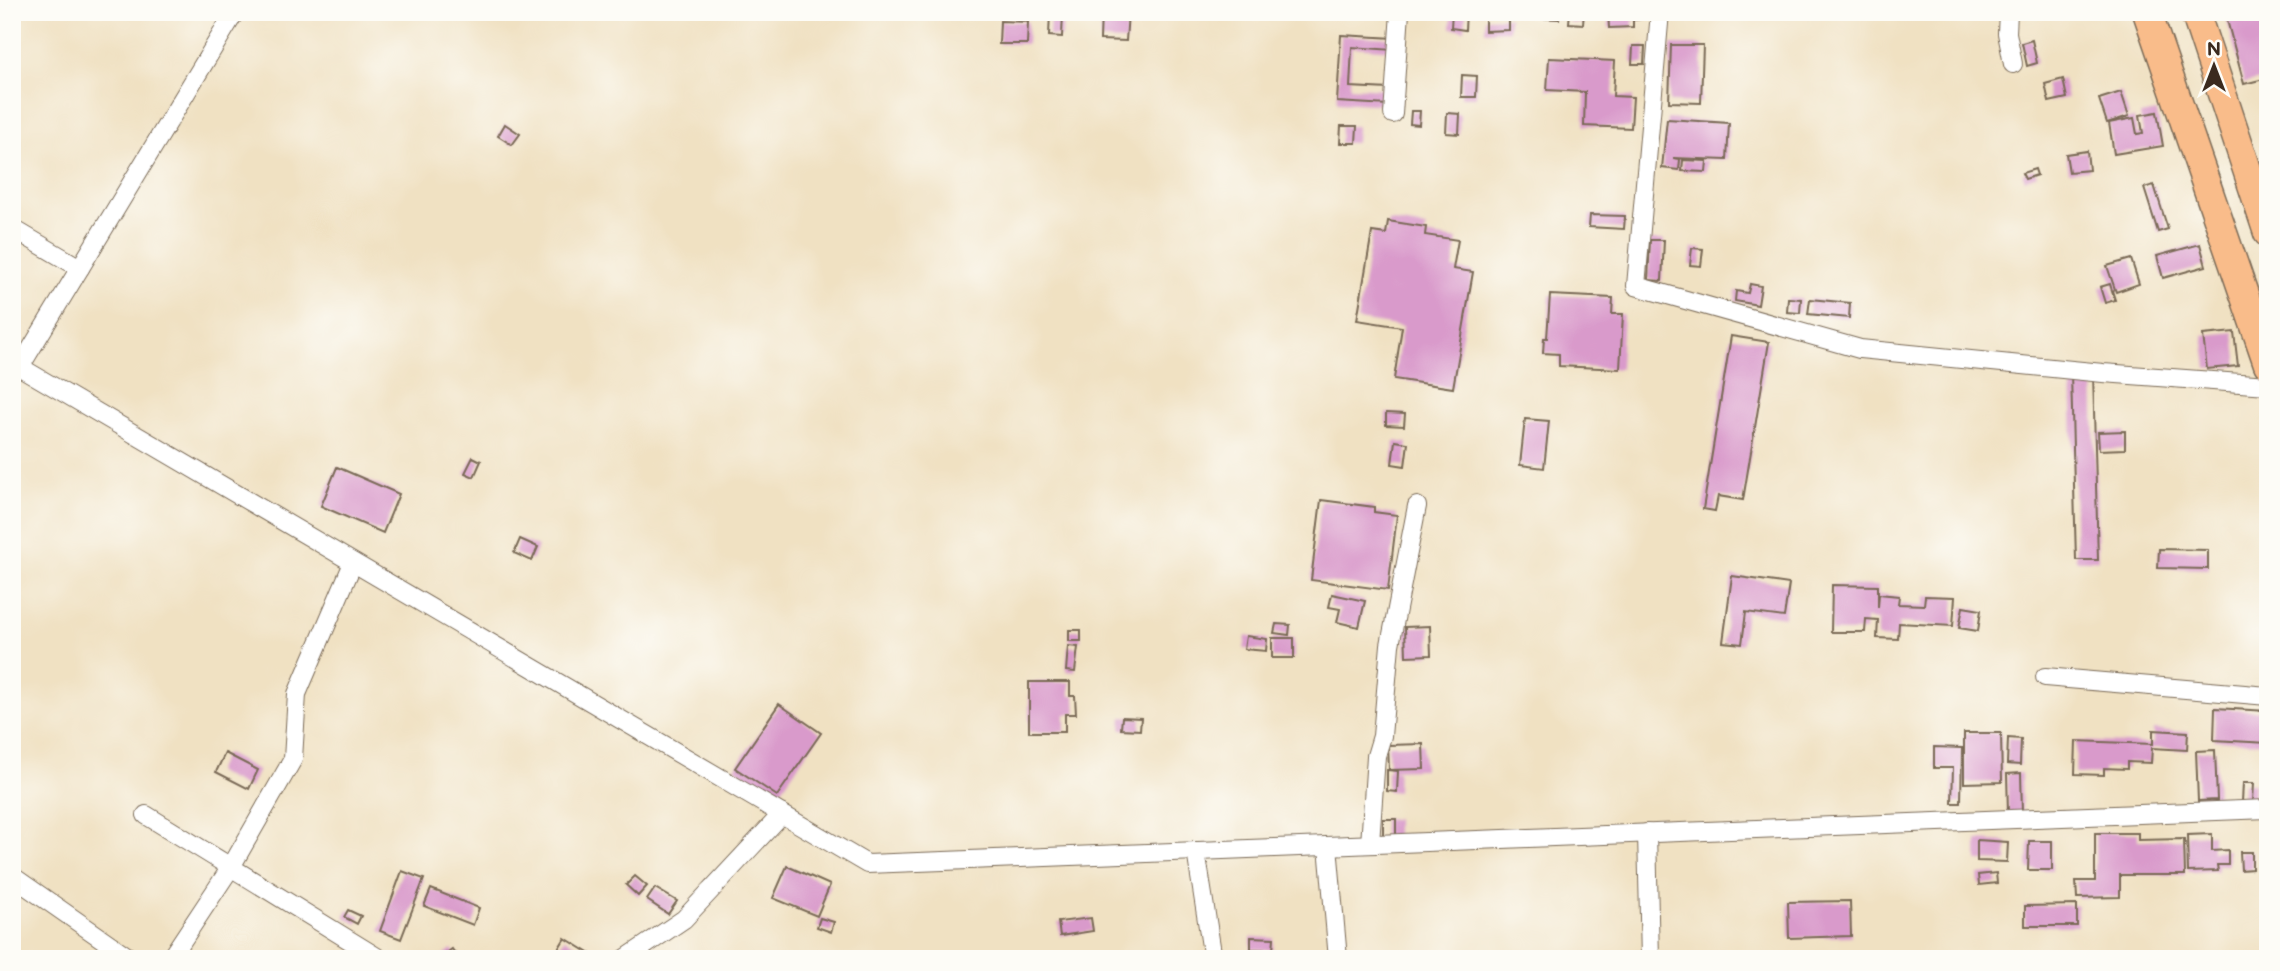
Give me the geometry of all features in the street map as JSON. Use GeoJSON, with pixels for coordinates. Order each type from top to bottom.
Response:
{"type":"FeatureCollection","features":[{"type":"Feature","properties":{"kind":"main road"},"geometry":{"type":"LineString","coordinates":[[2147,12],[2268,364]]}},
{"type":"Feature","properties":{"kind":"main road"},"geometry":{"type":"LineString","coordinates":[[2195,12],[2268,233]]}},
{"type":"Feature","properties":{"kind":"street"},"geometry":{"type":"LineString","coordinates":[[235,12],[16,369],[867,864],[2268,809]]}},
{"type":"Feature","properties":{"kind":"street"},"geometry":{"type":"LineString","coordinates":[[1393,114],[1400,12]]}},
{"type":"Feature","properties":{"kind":"street"},"geometry":{"type":"LineString","coordinates":[[1660,12],[1636,286],[1860,349],[2102,373],[2268,385]]}},
{"type":"Feature","properties":{"kind":"street"},"geometry":{"type":"LineString","coordinates":[[2008,12],[2007,33],[2013,64]]}},
{"type":"Feature","properties":{"kind":"street"},"geometry":{"type":"LineString","coordinates":[[12,228],[80,268]]}},
{"type":"Feature","properties":{"kind":"street"},"geometry":{"type":"LineString","coordinates":[[1370,844],[1376,756],[1382,736],[1390,645],[1417,506]]}},
{"type":"Feature","properties":{"kind":"street"},"geometry":{"type":"LineString","coordinates":[[170,959],[230,867],[293,760],[297,694],[353,563]]}},
{"type":"Feature","properties":{"kind":"street"},"geometry":{"type":"LineString","coordinates":[[2045,677],[2268,696]]}},
{"type":"Feature","properties":{"kind":"street"},"geometry":{"type":"LineString","coordinates":[[625,959],[684,919],[782,814]]}},
{"type":"Feature","properties":{"kind":"street"},"geometry":{"type":"LineString","coordinates":[[146,815],[380,959]]}},
{"type":"Feature","properties":{"kind":"street"},"geometry":{"type":"LineString","coordinates":[[1647,833],[1650,959]]}},
{"type":"Feature","properties":{"kind":"street"},"geometry":{"type":"LineString","coordinates":[[1328,846],[1338,959]]}},
{"type":"Feature","properties":{"kind":"street"},"geometry":{"type":"LineString","coordinates":[[1196,851],[1213,959]]}},
{"type":"Feature","properties":{"kind":"street"},"geometry":{"type":"LineString","coordinates":[[12,876],[131,959]]}},
{"type":"Feature","properties":{"kind":"building"},"geometry":{"type":"Polygon","coordinates":[[[1050,12],[1063,12],[1062,37],[1049,36],[1050,12]]]}},
{"type":"Feature","properties":{"kind":"building"},"geometry":{"type":"Polygon","coordinates":[[[1101,12],[1128,12],[1126,41],[1100,40],[1101,12]]]}},
{"type":"Feature","properties":{"kind":"building"},"geometry":{"type":"Polygon","coordinates":[[[1175,12],[1199,12],[1199,17],[1175,16],[1175,12]]]}},
{"type":"Feature","properties":{"kind":"building"},"geometry":{"type":"Polygon","coordinates":[[[1452,12],[1466,12],[1465,30],[1451,28],[1452,12]]]}},
{"type":"Feature","properties":{"kind":"building"},"geometry":{"type":"Polygon","coordinates":[[[1540,12],[1560,12],[1559,19],[1540,18],[1540,12]]]}},
{"type":"Feature","properties":{"kind":"building"},"geometry":{"type":"Polygon","coordinates":[[[1570,12],[1584,12],[1583,24],[1569,23],[1570,12]]]}},
{"type":"Feature","properties":{"kind":"building"},"geometry":{"type":"Polygon","coordinates":[[[1608,12],[1641,12],[1641,19],[1633,20],[1633,27],[1609,28],[1608,12]]]}},
{"type":"Feature","properties":{"kind":"building"},"geometry":{"type":"Polygon","coordinates":[[[2252,12],[2268,12],[2268,78],[2244,84],[2227,20],[2252,12]]]}},
{"type":"Feature","properties":{"kind":"building"},"geometry":{"type":"Polygon","coordinates":[[[1509,17],[1509,30],[1485,31],[1485,18],[1509,17]]]}},
{"type":"Feature","properties":{"kind":"building"},"geometry":{"type":"Polygon","coordinates":[[[1000,21],[1028,22],[1027,44],[999,44],[1000,21]]]}},
{"type":"Feature","properties":{"kind":"building"},"geometry":{"type":"Polygon","coordinates":[[[1341,35],[1394,38],[1393,50],[1352,47],[1350,87],[1389,89],[1388,105],[1337,102],[1341,35]]]}},
{"type":"Feature","properties":{"kind":"building"},"geometry":{"type":"Polygon","coordinates":[[[2032,40],[2037,63],[2027,66],[2022,43],[2032,40]]]}},
{"type":"Feature","properties":{"kind":"building"},"geometry":{"type":"Polygon","coordinates":[[[1671,45],[1703,45],[1701,103],[1669,102],[1671,45]]]}},
{"type":"Feature","properties":{"kind":"building"},"geometry":{"type":"Polygon","coordinates":[[[1633,46],[1645,46],[1644,64],[1632,64],[1633,46]]]}},
{"type":"Feature","properties":{"kind":"building"},"geometry":{"type":"Polygon","coordinates":[[[1549,58],[1615,61],[1613,96],[1633,97],[1631,128],[1584,126],[1585,92],[1547,90],[1549,58]]]}},
{"type":"Feature","properties":{"kind":"building"},"geometry":{"type":"Polygon","coordinates":[[[1462,75],[1477,76],[1476,97],[1461,97],[1462,75]]]}},
{"type":"Feature","properties":{"kind":"building"},"geometry":{"type":"Polygon","coordinates":[[[2063,79],[2067,98],[2049,102],[2045,84],[2063,79]]]}},
{"type":"Feature","properties":{"kind":"building"},"geometry":{"type":"Polygon","coordinates":[[[2121,92],[2129,116],[2107,123],[2099,99],[2121,92]]]}},
{"type":"Feature","properties":{"kind":"building"},"geometry":{"type":"Polygon","coordinates":[[[1411,111],[1420,111],[1419,125],[1410,124],[1411,111]]]}},
{"type":"Feature","properties":{"kind":"building"},"geometry":{"type":"Polygon","coordinates":[[[2157,112],[2163,146],[2114,154],[2109,123],[2134,118],[2137,134],[2143,133],[2140,115],[2157,112]]]}},
{"type":"Feature","properties":{"kind":"building"},"geometry":{"type":"Polygon","coordinates":[[[1447,113],[1460,114],[1459,134],[1446,133],[1447,113]]]}},
{"type":"Feature","properties":{"kind":"building"},"geometry":{"type":"Polygon","coordinates":[[[1667,119],[1729,123],[1727,160],[1673,158],[1680,159],[1679,170],[1662,168],[1667,119]]]}},
{"type":"Feature","properties":{"kind":"building"},"geometry":{"type":"Polygon","coordinates":[[[505,124],[520,134],[512,145],[498,136],[505,124]]]}},
{"type":"Feature","properties":{"kind":"building"},"geometry":{"type":"Polygon","coordinates":[[[1341,126],[1357,126],[1356,143],[1340,143],[1341,126]]]}},
{"type":"Feature","properties":{"kind":"building"},"geometry":{"type":"Polygon","coordinates":[[[2087,151],[2089,170],[2069,172],[2066,154],[2087,151]]]}},
{"type":"Feature","properties":{"kind":"building"},"geometry":{"type":"Polygon","coordinates":[[[1683,160],[1707,161],[1706,172],[1682,171],[1683,160]]]}},
{"type":"Feature","properties":{"kind":"building"},"geometry":{"type":"Polygon","coordinates":[[[2035,169],[2037,175],[2025,179],[2022,173],[2035,169]]]}},
{"type":"Feature","properties":{"kind":"building"},"geometry":{"type":"Polygon","coordinates":[[[2154,185],[2168,229],[2158,232],[2144,188],[2154,185]]]}},
{"type":"Feature","properties":{"kind":"building"},"geometry":{"type":"Polygon","coordinates":[[[1590,215],[1625,216],[1624,229],[1589,227],[1590,215]]]}},
{"type":"Feature","properties":{"kind":"building"},"geometry":{"type":"Polygon","coordinates":[[[1388,221],[1426,227],[1425,235],[1458,240],[1453,269],[1473,272],[1453,388],[1394,379],[1402,327],[1357,320],[1372,232],[1386,234],[1388,221]]]}},
{"type":"Feature","properties":{"kind":"building"},"geometry":{"type":"Polygon","coordinates":[[[1650,240],[1664,240],[1662,281],[1648,280],[1650,240]]]}},
{"type":"Feature","properties":{"kind":"building"},"geometry":{"type":"Polygon","coordinates":[[[2200,244],[2206,266],[2163,278],[2157,256],[2200,244]]]}},
{"type":"Feature","properties":{"kind":"building"},"geometry":{"type":"Polygon","coordinates":[[[1692,248],[1703,249],[1701,266],[1690,265],[1692,248]]]}},
{"type":"Feature","properties":{"kind":"building"},"geometry":{"type":"Polygon","coordinates":[[[2131,259],[2139,284],[2116,292],[2107,266],[2131,259]]]}},
{"type":"Feature","properties":{"kind":"building"},"geometry":{"type":"Polygon","coordinates":[[[1750,284],[1761,286],[1758,305],[1735,301],[1736,291],[1748,293],[1750,284]]]}},
{"type":"Feature","properties":{"kind":"building"},"geometry":{"type":"Polygon","coordinates":[[[2110,284],[2115,300],[2105,303],[2100,287],[2110,284]]]}},
{"type":"Feature","properties":{"kind":"building"},"geometry":{"type":"Polygon","coordinates":[[[1550,295],[1613,298],[1612,314],[1623,314],[1620,369],[1559,366],[1559,354],[1543,353],[1544,338],[1547,338],[1550,295]]]}},
{"type":"Feature","properties":{"kind":"building"},"geometry":{"type":"Polygon","coordinates":[[[1788,298],[1801,299],[1800,313],[1787,312],[1788,298]]]}},
{"type":"Feature","properties":{"kind":"building"},"geometry":{"type":"Polygon","coordinates":[[[1810,299],[1850,303],[1849,318],[1808,314],[1810,299]]]}},
{"type":"Feature","properties":{"kind":"building"},"geometry":{"type":"Polygon","coordinates":[[[2234,332],[2238,366],[2207,369],[2203,335],[2234,332]]]}},
{"type":"Feature","properties":{"kind":"building"},"geometry":{"type":"Polygon","coordinates":[[[1731,336],[1769,342],[1743,500],[1718,496],[1715,511],[1703,509],[1731,336]]]}},
{"type":"Feature","properties":{"kind":"building"},"geometry":{"type":"Polygon","coordinates":[[[2093,372],[2098,560],[2076,560],[2071,373],[2093,372]]]}},
{"type":"Feature","properties":{"kind":"building"},"geometry":{"type":"Polygon","coordinates":[[[1386,413],[1405,414],[1404,426],[1386,425],[1386,413]]]}},
{"type":"Feature","properties":{"kind":"building"},"geometry":{"type":"Polygon","coordinates":[[[1525,419],[1549,421],[1544,468],[1520,465],[1525,419]]]}},
{"type":"Feature","properties":{"kind":"building"},"geometry":{"type":"Polygon","coordinates":[[[2125,431],[2125,449],[2099,450],[2098,432],[2125,431]]]}},
{"type":"Feature","properties":{"kind":"building"},"geometry":{"type":"Polygon","coordinates":[[[1395,441],[1408,443],[1405,466],[1392,464],[1395,441]]]}},
{"type":"Feature","properties":{"kind":"building"},"geometry":{"type":"Polygon","coordinates":[[[473,457],[481,461],[474,477],[465,473],[473,457]]]}},
{"type":"Feature","properties":{"kind":"building"},"geometry":{"type":"Polygon","coordinates":[[[337,467],[399,494],[383,533],[321,506],[337,467]]]}},
{"type":"Feature","properties":{"kind":"building"},"geometry":{"type":"Polygon","coordinates":[[[1321,500],[1374,507],[1374,512],[1397,515],[1388,590],[1311,580],[1321,500]]]}},
{"type":"Feature","properties":{"kind":"building"},"geometry":{"type":"Polygon","coordinates":[[[520,539],[538,547],[532,561],[514,553],[520,539]]]}},
{"type":"Feature","properties":{"kind":"building"},"geometry":{"type":"Polygon","coordinates":[[[2159,549],[2208,550],[2208,569],[2158,568],[2159,549]]]}},
{"type":"Feature","properties":{"kind":"building"},"geometry":{"type":"Polygon","coordinates":[[[1732,576],[1789,584],[1784,617],[1746,612],[1742,644],[1723,642],[1732,576]]]}},
{"type":"Feature","properties":{"kind":"building"},"geometry":{"type":"Polygon","coordinates":[[[1832,585],[1878,586],[1878,607],[1879,594],[1899,596],[1898,604],[1924,605],[1925,596],[1955,597],[1953,626],[1899,623],[1898,639],[1877,638],[1878,620],[1866,619],[1865,632],[1831,632],[1832,585]]]}},
{"type":"Feature","properties":{"kind":"building"},"geometry":{"type":"Polygon","coordinates":[[[1332,594],[1365,601],[1359,627],[1337,622],[1340,609],[1329,607],[1332,594]]]}},
{"type":"Feature","properties":{"kind":"building"},"geometry":{"type":"Polygon","coordinates":[[[1963,607],[1981,610],[1978,631],[1959,628],[1963,607]]]}},
{"type":"Feature","properties":{"kind":"building"},"geometry":{"type":"Polygon","coordinates":[[[1276,624],[1290,625],[1289,635],[1274,633],[1276,624]]]}},
{"type":"Feature","properties":{"kind":"building"},"geometry":{"type":"Polygon","coordinates":[[[1430,626],[1431,655],[1406,656],[1405,627],[1430,626]]]}},
{"type":"Feature","properties":{"kind":"building"},"geometry":{"type":"Polygon","coordinates":[[[1069,630],[1081,630],[1081,641],[1069,641],[1069,630]]]}},
{"type":"Feature","properties":{"kind":"building"},"geometry":{"type":"Polygon","coordinates":[[[1246,636],[1267,639],[1266,651],[1244,649],[1246,636]]]}},
{"type":"Feature","properties":{"kind":"building"},"geometry":{"type":"Polygon","coordinates":[[[1272,638],[1294,638],[1294,658],[1272,658],[1272,638]]]}},
{"type":"Feature","properties":{"kind":"building"},"geometry":{"type":"Polygon","coordinates":[[[1068,646],[1078,647],[1075,672],[1066,671],[1068,646]]]}},
{"type":"Feature","properties":{"kind":"building"},"geometry":{"type":"Polygon","coordinates":[[[1029,682],[1070,682],[1070,696],[1075,696],[1076,714],[1065,714],[1065,732],[1029,732],[1029,682]]]}},
{"type":"Feature","properties":{"kind":"building"},"geometry":{"type":"Polygon","coordinates":[[[779,704],[821,733],[777,796],[735,768],[779,704]]]}},
{"type":"Feature","properties":{"kind":"building"},"geometry":{"type":"Polygon","coordinates":[[[2215,708],[2268,711],[2268,743],[2214,740],[2215,708]]]}},
{"type":"Feature","properties":{"kind":"building"},"geometry":{"type":"Polygon","coordinates":[[[1122,717],[1141,718],[1140,730],[1121,729],[1122,717]]]}},
{"type":"Feature","properties":{"kind":"building"},"geometry":{"type":"Polygon","coordinates":[[[2153,730],[2188,732],[2187,750],[2152,748],[2151,763],[2127,762],[2127,769],[2104,768],[2104,775],[2075,774],[2076,741],[2153,744],[2153,730]]]}},
{"type":"Feature","properties":{"kind":"building"},"geometry":{"type":"Polygon","coordinates":[[[1964,733],[2001,733],[2002,782],[1964,783],[1964,733]]]}},
{"type":"Feature","properties":{"kind":"building"},"geometry":{"type":"Polygon","coordinates":[[[2008,738],[2021,739],[2020,765],[2007,764],[2008,738]]]}},
{"type":"Feature","properties":{"kind":"building"},"geometry":{"type":"Polygon","coordinates":[[[1423,744],[1424,769],[1389,770],[1388,745],[1423,744]]]}},
{"type":"Feature","properties":{"kind":"building"},"geometry":{"type":"Polygon","coordinates":[[[1934,747],[1962,748],[1961,803],[1952,803],[1953,768],[1934,768],[1934,747]]]}},
{"type":"Feature","properties":{"kind":"building"},"geometry":{"type":"Polygon","coordinates":[[[2215,750],[2217,800],[2198,801],[2196,751],[2215,750]]]}},
{"type":"Feature","properties":{"kind":"building"},"geometry":{"type":"Polygon","coordinates":[[[225,753],[258,770],[249,789],[216,772],[225,753]]]}},
{"type":"Feature","properties":{"kind":"building"},"geometry":{"type":"Polygon","coordinates":[[[1387,770],[1398,771],[1397,792],[1387,791],[1387,770]]]}},
{"type":"Feature","properties":{"kind":"building"},"geometry":{"type":"Polygon","coordinates":[[[2021,773],[2022,813],[2008,813],[2007,774],[2021,773]]]}},
{"type":"Feature","properties":{"kind":"building"},"geometry":{"type":"Polygon","coordinates":[[[2243,783],[2254,783],[2253,802],[2242,802],[2243,783]]]}},
{"type":"Feature","properties":{"kind":"building"},"geometry":{"type":"Polygon","coordinates":[[[1383,819],[1396,819],[1396,837],[1383,837],[1383,819]]]}},
{"type":"Feature","properties":{"kind":"building"},"geometry":{"type":"Polygon","coordinates":[[[2095,833],[2138,833],[2138,840],[2184,839],[2185,875],[2120,875],[2120,897],[2077,898],[2076,881],[2095,881],[2095,833]]]}},
{"type":"Feature","properties":{"kind":"building"},"geometry":{"type":"Polygon","coordinates":[[[2212,834],[2212,851],[2228,850],[2228,865],[2217,865],[2218,871],[2188,872],[2187,835],[2212,834]]]}},
{"type":"Feature","properties":{"kind":"building"},"geometry":{"type":"Polygon","coordinates":[[[1977,840],[2008,842],[2007,862],[1977,861],[1977,840]]]}},
{"type":"Feature","properties":{"kind":"building"},"geometry":{"type":"Polygon","coordinates":[[[2029,841],[2052,841],[2052,870],[2028,870],[2029,841]]]}},
{"type":"Feature","properties":{"kind":"building"},"geometry":{"type":"Polygon","coordinates":[[[2240,852],[2252,852],[2252,869],[2241,870],[2240,852]]]}},
{"type":"Feature","properties":{"kind":"building"},"geometry":{"type":"Polygon","coordinates":[[[787,866],[830,885],[817,916],[773,898],[787,866]]]}},
{"type":"Feature","properties":{"kind":"building"},"geometry":{"type":"Polygon","coordinates":[[[402,871],[424,879],[401,939],[380,931],[402,871]]]}},
{"type":"Feature","properties":{"kind":"building"},"geometry":{"type":"Polygon","coordinates":[[[1996,873],[1997,883],[1979,885],[1978,875],[1996,873]]]}},
{"type":"Feature","properties":{"kind":"building"},"geometry":{"type":"Polygon","coordinates":[[[635,876],[647,886],[638,896],[626,885],[635,876]]]}},
{"type":"Feature","properties":{"kind":"building"},"geometry":{"type":"Polygon","coordinates":[[[655,888],[677,901],[668,914],[647,900],[655,888]]]}},
{"type":"Feature","properties":{"kind":"building"},"geometry":{"type":"Polygon","coordinates":[[[431,889],[479,908],[473,925],[424,906],[431,889]]]}},
{"type":"Feature","properties":{"kind":"building"},"geometry":{"type":"Polygon","coordinates":[[[1850,901],[1851,936],[1789,938],[1788,902],[1850,901]]]}},
{"type":"Feature","properties":{"kind":"building"},"geometry":{"type":"Polygon","coordinates":[[[2077,905],[2077,926],[2025,926],[2025,906],[2077,905]]]}},
{"type":"Feature","properties":{"kind":"building"},"geometry":{"type":"Polygon","coordinates":[[[348,910],[361,916],[357,924],[344,917],[348,910]]]}},
{"type":"Feature","properties":{"kind":"building"},"geometry":{"type":"Polygon","coordinates":[[[820,918],[834,922],[831,932],[817,927],[820,918]]]}},
{"type":"Feature","properties":{"kind":"building"},"geometry":{"type":"Polygon","coordinates":[[[1091,918],[1093,931],[1060,936],[1058,922],[1091,918]]]}},
{"type":"Feature","properties":{"kind":"building"},"geometry":{"type":"Polygon","coordinates":[[[1251,937],[1274,938],[1273,950],[1251,949],[1251,937]]]}},
{"type":"Feature","properties":{"kind":"building"},"geometry":{"type":"Polygon","coordinates":[[[565,938],[599,959],[552,959],[565,938]]]}},
{"type":"Feature","properties":{"kind":"building"},"geometry":{"type":"Polygon","coordinates":[[[452,949],[459,959],[441,957],[452,949]]]}}]}
